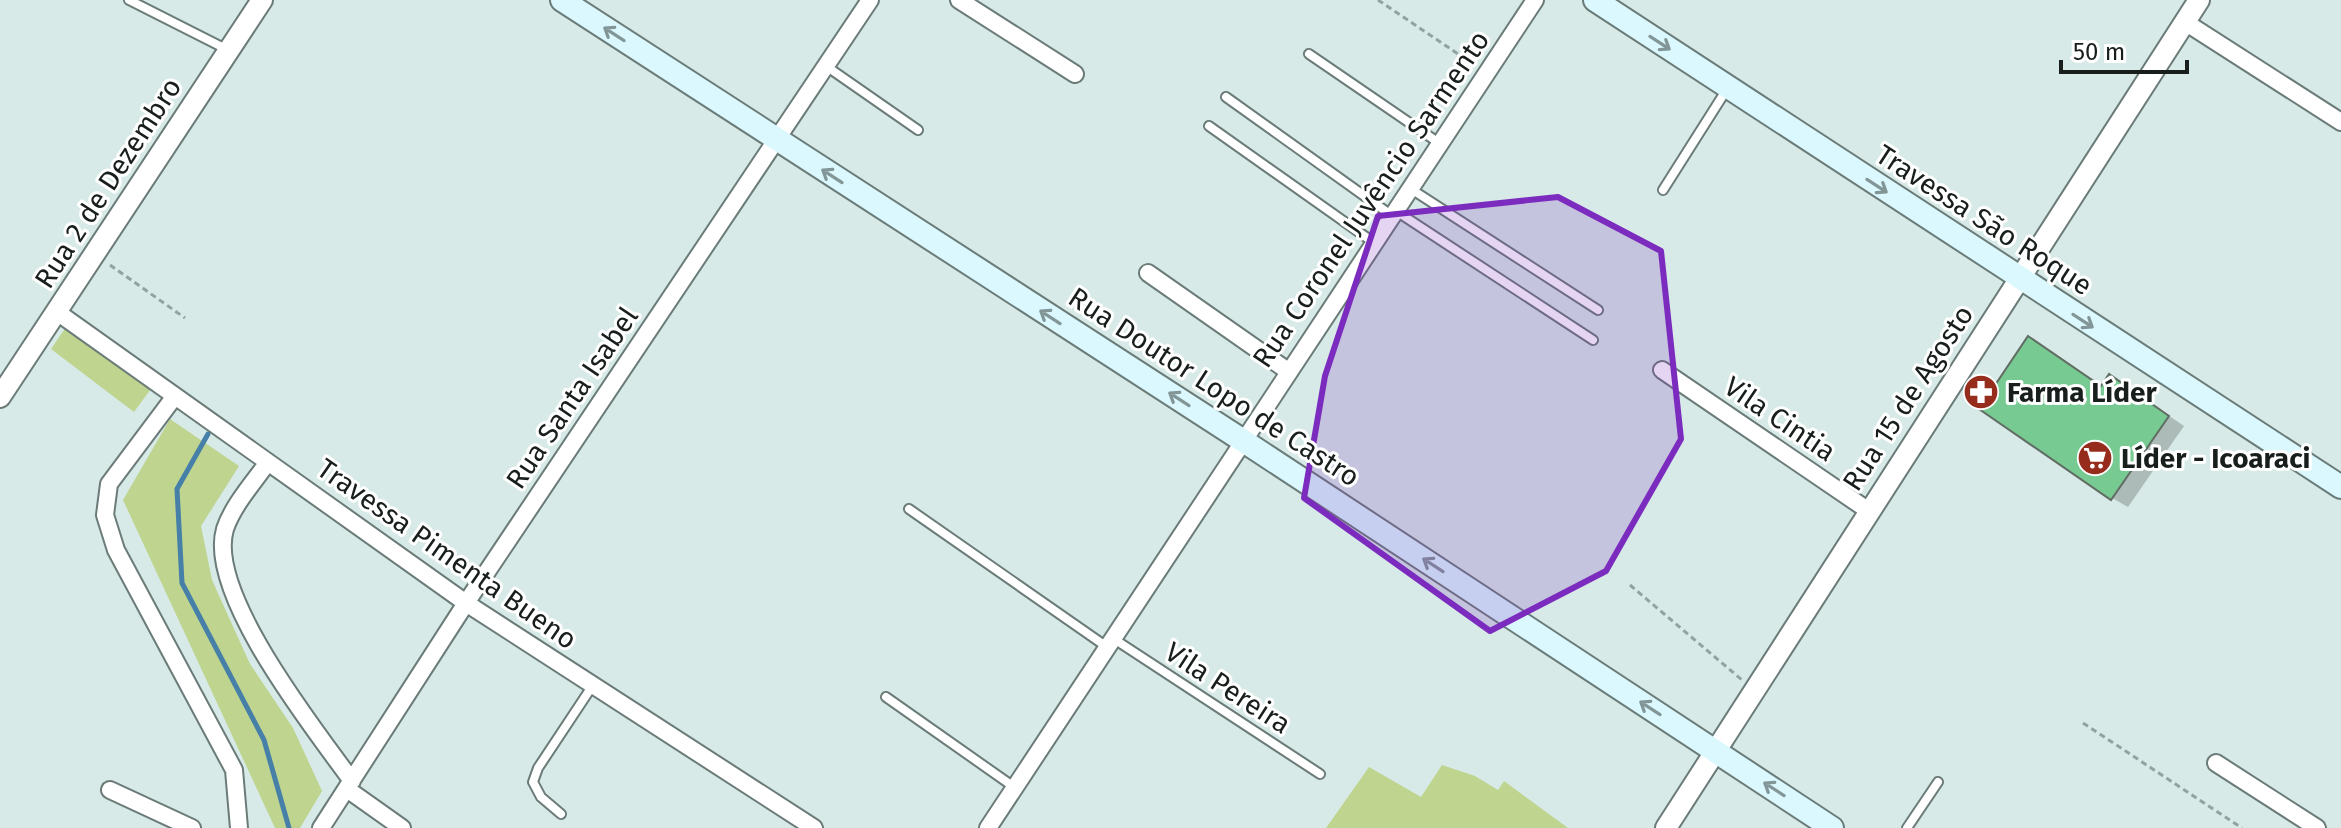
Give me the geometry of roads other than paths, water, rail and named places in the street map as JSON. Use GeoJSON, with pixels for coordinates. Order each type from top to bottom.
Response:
{"type":"FeatureCollection","features":[{"type":"Feature","properties":{"kind":"main road","name":"Rua Doutor Lopo de Castro"},"geometry":{"type":"LineString","coordinates":[[562,0],[1242,440],[1832,828]]}},
{"type":"Feature","properties":{"kind":"main road","name":"Travessa São Roque"},"geometry":{"type":"LineString","coordinates":[[1595,0],[2341,487]]}},
{"type":"Feature","properties":{"kind":"street","name":"Rua 2 de Dezembro"},"geometry":{"type":"LineString","coordinates":[[0,397],[262,0]]}},
{"type":"Feature","properties":{"kind":"street","name":"Rua Santa Isabel"},"geometry":{"type":"LineString","coordinates":[[321,828],[466,603],[870,0]]}},
{"type":"Feature","properties":{"kind":"street"},"geometry":{"type":"LineString","coordinates":[[959,0],[1075,74]]}},
{"type":"Feature","properties":{"kind":"street","name":"Rua Coronel Juvêncio Sarmento"},"geometry":{"type":"LineString","coordinates":[[988,828],[1535,0]]}},
{"type":"Feature","properties":{"kind":"street","name":"Rua 15 de Agosto"},"geometry":{"type":"LineString","coordinates":[[1666,828],[2017,278],[2199,0]]}},
{"type":"Feature","properties":{"kind":"street"},"geometry":{"type":"LineString","coordinates":[[2185,22],[2341,122]]}},
{"type":"Feature","properties":{"kind":"street"},"geometry":{"type":"LineString","coordinates":[[1148,273],[1288,371]]}},
{"type":"Feature","properties":{"kind":"street","name":"Travessa Pimenta Bueno"},"geometry":{"type":"LineString","coordinates":[[57,312],[466,603],[814,828]]}},
{"type":"Feature","properties":{"kind":"street","name":"Vila Cintia"},"geometry":{"type":"LineString","coordinates":[[1662,370],[1869,511]]}},
{"type":"Feature","properties":{"kind":"street"},"geometry":{"type":"LineString","coordinates":[[175,396],[109,484],[105,515],[116,550],[234,770],[239,828]]}},
{"type":"Feature","properties":{"kind":"street"},"geometry":{"type":"LineString","coordinates":[[268,462],[232,513],[224,531],[225,572],[264,655],[349,785],[402,828]]}},
{"type":"Feature","properties":{"kind":"street"},"geometry":{"type":"LineString","coordinates":[[2216,763],[2317,828]]}},
{"type":"Feature","properties":{"kind":"street"},"geometry":{"type":"LineString","coordinates":[[110,790],[192,828]]}},
{"type":"Feature","properties":{"kind":"lane"},"geometry":{"type":"LineString","coordinates":[[129,0],[229,50]]}},
{"type":"Feature","properties":{"kind":"lane"},"geometry":{"type":"LineString","coordinates":[[1309,54],[1439,143]]}},
{"type":"Feature","properties":{"kind":"lane"},"geometry":{"type":"LineString","coordinates":[[826,66],[918,130]]}},
{"type":"Feature","properties":{"kind":"lane"},"geometry":{"type":"LineString","coordinates":[[1663,190],[1728,88]]}},
{"type":"Feature","properties":{"kind":"lane"},"geometry":{"type":"LineString","coordinates":[[1226,97],[1393,212],[1593,340]]}},
{"type":"Feature","properties":{"kind":"lane"},"geometry":{"type":"LineString","coordinates":[[1209,126],[1373,242]]}},
{"type":"Feature","properties":{"kind":"lane"},"geometry":{"type":"LineString","coordinates":[[1409,188],[1598,310]]}},
{"type":"Feature","properties":{"kind":"lane","name":"Vila Pereira"},"geometry":{"type":"LineString","coordinates":[[909,509],[1110,643],[1320,774]]}},
{"type":"Feature","properties":{"kind":"lane"},"geometry":{"type":"LineString","coordinates":[[561,814],[541,797],[533,782],[538,768],[593,685]]}},
{"type":"Feature","properties":{"kind":"lane"},"geometry":{"type":"LineString","coordinates":[[886,697],[1014,787]]}},
{"type":"Feature","properties":{"kind":"lane"},"geometry":{"type":"LineString","coordinates":[[1907,828],[1938,782]]}},
{"type":"Feature","properties":{"kind":"waterway"},"geometry":{"type":"LineString","coordinates":[[208,434],[177,489],[182,583],[264,740],[289,828]]}},
{"type":"Feature","properties":{"kind":"place","name":"Farma Líder"},"geometry":{"type":"Point","coordinates":[1981,392]}},
{"type":"Feature","properties":{"kind":"place","name":"Líder - Icoaraci"},"geometry":{"type":"Point","coordinates":[2095,458]}}]}
